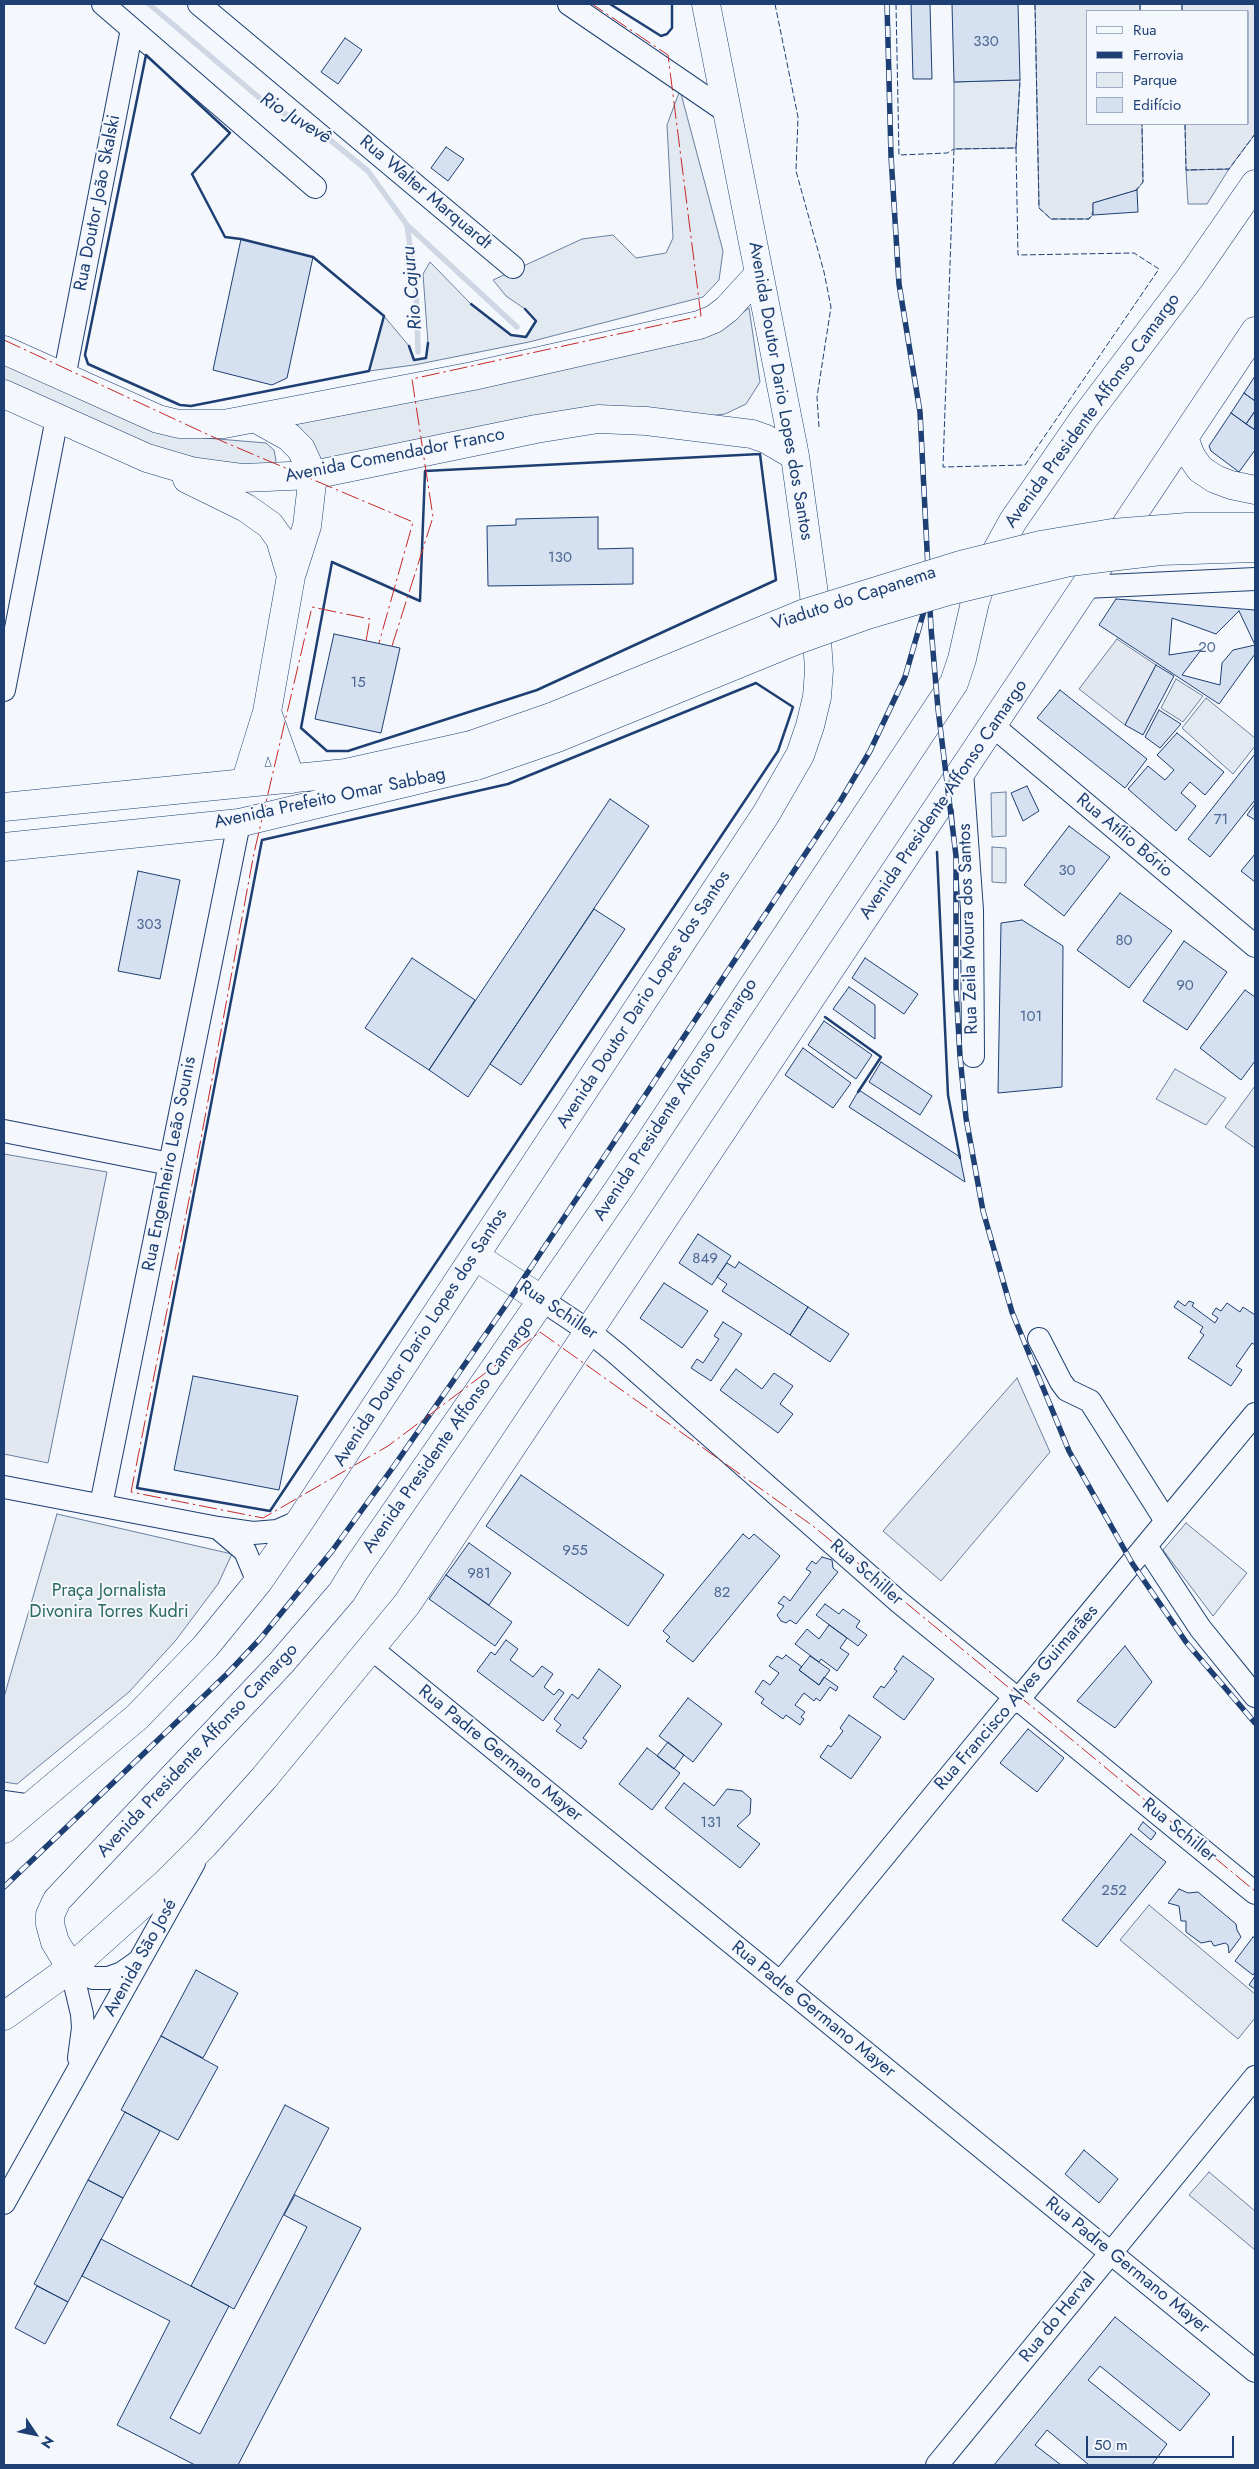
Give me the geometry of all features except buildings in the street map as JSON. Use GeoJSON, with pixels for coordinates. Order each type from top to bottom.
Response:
{"type":"FeatureCollection","features":[{"type":"Feature","properties":{"kind":"main road","name":"Avenida Doutor Dario Lopes dos Santos"},"geometry":{"type":"LineString","coordinates":[[4,1829],[137,1717],[175,1680],[230,1618],[258,1582],[476,1256],[766,814],[800,755],[812,716],[819,670],[814,594],[795,456],[706,4]]}},
{"type":"Feature","properties":{"kind":"main road","name":"Avenida Presidente Affonso Camargo"},"geometry":{"type":"LineString","coordinates":[[71,1968],[55,1942],[50,1924],[50,1915],[57,1900],[281,1663],[342,1592],[616,1192],[954,683],[975,602],[985,572],[1013,521],[1084,417],[1194,272],[1255,184]]}},
{"type":"Feature","properties":{"kind":"main road"},"geometry":{"type":"LineString","coordinates":[[4,350],[137,411],[179,424],[203,426],[255,418],[482,374],[699,325],[714,319],[727,309],[759,274]]}},
{"type":"Feature","properties":{"kind":"main road","name":"Avenida Presidente Affonso Camargo"},"geometry":{"type":"LineString","coordinates":[[4,2016],[71,1968],[166,1883],[204,1845],[259,1784],[372,1650],[430,1573],[1255,331]]}},
{"type":"Feature","properties":{"kind":"main road","name":"Avenida Comendador Franco"},"geometry":{"type":"LineString","coordinates":[[4,394],[147,458],[191,472],[216,476],[272,478],[313,475],[536,429],[598,420],[646,421],[752,434],[766,439],[795,456]]}},
{"type":"Feature","properties":{"kind":"main road"},"geometry":{"type":"LineString","coordinates":[[245,783],[266,712],[291,576],[307,526],[313,475],[301,449],[289,436],[255,418]]}},
{"type":"Feature","properties":{"kind":"main road"},"geometry":{"type":"LineString","coordinates":[[1184,438],[1191,456],[1200,469],[1216,479],[1231,485],[1255,490]]}},
{"type":"Feature","properties":{"kind":"main road"},"geometry":{"type":"LineString","coordinates":[[147,458],[260,516],[270,525],[280,539],[291,576]]}},
{"type":"Feature","properties":{"kind":"main road","name":"Viaduto do Capanema"},"geometry":{"type":"LineString","coordinates":[[474,756],[554,716],[774,624],[865,592],[951,567],[1040,546],[1112,533],[1187,527],[1255,527]]}},
{"type":"Feature","properties":{"kind":"main road","name":"Viaduto do Capanema"},"geometry":{"type":"LineString","coordinates":[[474,756],[557,738],[797,640],[920,599],[988,580],[1080,561],[1161,551],[1255,548]]}},
{"type":"Feature","properties":{"kind":"main road"},"geometry":{"type":"LineString","coordinates":[[266,712],[291,779]]}},
{"type":"Feature","properties":{"kind":"main road","name":"Avenida Prefeito Omar Sabbag"},"geometry":{"type":"LineString","coordinates":[[4,807],[291,779],[474,756]]}},
{"type":"Feature","properties":{"kind":"main road","name":"Avenida Prefeito Omar Sabbag"},"geometry":{"type":"LineString","coordinates":[[4,847],[238,822],[474,756]]}},
{"type":"Feature","properties":{"kind":"main road","name":"Rua Schiller"},"geometry":{"type":"LineString","coordinates":[[476,1256],[542,1300]]}},
{"type":"Feature","properties":{"kind":"street"},"geometry":{"type":"LineString","coordinates":[[103,4],[315,187]]}},
{"type":"Feature","properties":{"kind":"street","name":"Rua Walter Marquardt"},"geometry":{"type":"LineString","coordinates":[[199,4],[513,267]]}},
{"type":"Feature","properties":{"kind":"street"},"geometry":{"type":"LineString","coordinates":[[570,4],[727,112]]}},
{"type":"Feature","properties":{"kind":"street","name":"Rua Doutor João Skalski"},"geometry":{"type":"LineString","coordinates":[[64,378],[132,29]]}},
{"type":"Feature","properties":{"kind":"street"},"geometry":{"type":"LineString","coordinates":[[4,690],[56,418]]}},
{"type":"Feature","properties":{"kind":"street"},"geometry":{"type":"LineString","coordinates":[[1085,587],[1255,579]]}},
{"type":"Feature","properties":{"kind":"street","name":"Rua Atílio Bório"},"geometry":{"type":"LineString","coordinates":[[993,726],[1255,946]]}},
{"type":"Feature","properties":{"kind":"street","name":"Rua Zeila Moura dos Santos"},"geometry":{"type":"LineString","coordinates":[[962,772],[972,910],[973,1056]]}},
{"type":"Feature","properties":{"kind":"street","name":"Rua Engenheiro Leão Sounis"},"geometry":{"type":"LineString","coordinates":[[100,1506],[238,822]]}},
{"type":"Feature","properties":{"kind":"street"},"geometry":{"type":"LineString","coordinates":[[4,1131],[170,1164]]}},
{"type":"Feature","properties":{"kind":"street","name":"Rua Schiller"},"geometry":{"type":"LineString","coordinates":[[542,1300],[590,1332],[899,1602],[1255,1893]]}},
{"type":"Feature","properties":{"kind":"street"},"geometry":{"type":"LineString","coordinates":[[1039,1339],[1061,1382],[1067,1390],[1090,1401],[1166,1521]]}},
{"type":"Feature","properties":{"kind":"street","name":"Rua Francisco Alves Guimarães"},"geometry":{"type":"LineString","coordinates":[[780,1983],[1008,1705],[1018,1700],[1255,1414]]}},
{"type":"Feature","properties":{"kind":"street"},"geometry":{"type":"LineString","coordinates":[[4,1487],[218,1528],[266,1533],[277,1531],[300,1521]]}},
{"type":"Feature","properties":{"kind":"street"},"geometry":{"type":"LineString","coordinates":[[218,1528],[245,1551],[258,1582]]}},
{"type":"Feature","properties":{"kind":"street"},"geometry":{"type":"LineString","coordinates":[[1146,1546],[1200,1628],[1255,1696]]}},
{"type":"Feature","properties":{"kind":"street","name":"Rua Padre Germano Mayer"},"geometry":{"type":"LineString","coordinates":[[372,1650],[1255,2371]]}},
{"type":"Feature","properties":{"kind":"street"},"geometry":{"type":"LineString","coordinates":[[4,1802],[32,1806]]}},
{"type":"Feature","properties":{"kind":"street","name":"Avenida São José"},"geometry":{"type":"LineString","coordinates":[[4,2203],[204,1845]]}},
{"type":"Feature","properties":{"kind":"street"},"geometry":{"type":"LineString","coordinates":[[71,1968],[93,1978],[108,1978],[122,1973],[139,1961]]}},
{"type":"Feature","properties":{"kind":"street","name":"Avenida São José"},"geometry":{"type":"LineString","coordinates":[[71,1968],[79,1997],[83,2028],[77,2071]]}},
{"type":"Feature","properties":{"kind":"street","name":"Rua do Herval"},"geometry":{"type":"LineString","coordinates":[[937,2465],[1255,2077]]}},
{"type":"Feature","properties":{"kind":"green space"},"geometry":{"type":"Polygon","coordinates":[[[1020,80],[1016,148],[954,149],[954,82],[1020,80]]]}},
{"type":"Feature","properties":{"kind":"green space"},"geometry":{"type":"Polygon","coordinates":[[[680,90],[723,251],[719,280],[703,297],[529,342],[414,365],[369,371],[384,316],[409,346],[414,360],[426,358],[428,343],[423,274],[430,262],[471,304],[496,324],[511,335],[525,337],[536,321],[525,309],[506,296],[493,280],[582,239],[613,235],[636,258],[666,253],[673,238],[667,125],[680,90]]]}},
{"type":"Feature","properties":{"kind":"green space"},"geometry":{"type":"Polygon","coordinates":[[[1229,169],[1207,204],[1188,204],[1186,170],[1229,169]]]}},
{"type":"Feature","properties":{"kind":"green space"},"geometry":{"type":"Polygon","coordinates":[[[749,308],[760,382],[746,404],[725,414],[319,462],[289,422],[732,320],[749,308]]]}},
{"type":"Feature","properties":{"kind":"green space"},"geometry":{"type":"Polygon","coordinates":[[[4,361],[194,437],[266,443],[274,450],[276,461],[274,466],[199,464],[4,388],[4,361]]]}},
{"type":"Feature","properties":{"kind":"green space"},"geometry":{"type":"Polygon","coordinates":[[[1176,679],[1203,696],[1183,722],[1161,708],[1176,679]]]}},
{"type":"Feature","properties":{"kind":"green space"},"geometry":{"type":"Polygon","coordinates":[[[1206,698],[1255,738],[1255,746],[1233,774],[1182,728],[1206,698]]]}},
{"type":"Feature","properties":{"kind":"green space"},"geometry":{"type":"Polygon","coordinates":[[[1006,792],[1006,836],[992,837],[991,793],[1006,792]]]}},
{"type":"Feature","properties":{"kind":"green space"},"geometry":{"type":"Polygon","coordinates":[[[992,847],[1006,848],[1006,883],[992,882],[992,847]]]}},
{"type":"Feature","properties":{"kind":"green space"},"geometry":{"type":"Polygon","coordinates":[[[1175,1069],[1226,1098],[1206,1125],[1156,1099],[1175,1069]]]}},
{"type":"Feature","properties":{"kind":"green space","name":"Praça Jornalista Divonira Torres Kudri"},"geometry":{"type":"Polygon","coordinates":[[[57,1514],[232,1554],[218,1584],[176,1640],[129,1692],[17,1784],[4,1782],[4,1697],[57,1514]]]}},
{"type":"Feature","properties":{"kind":"green space"},"geometry":{"type":"Polygon","coordinates":[[[1186,1523],[1247,1573],[1213,1616],[1163,1550],[1186,1523]]]}},
{"type":"Feature","properties":{"kind":"green space"},"geometry":{"type":"Polygon","coordinates":[[[1149,1905],[1255,1994],[1255,2018],[1238,2039],[1120,1940],[1149,1905]]]}},
{"type":"Feature","properties":{"kind":"shaded area"},"geometry":{"type":"Polygon","coordinates":[[[1035,4],[1140,4],[1140,10],[1086,10],[1086,125],[1142,125],[1143,182],[1137,190],[1093,203],[1093,215],[1089,219],[1051,219],[1039,208],[1035,4]]]}},
{"type":"Feature","properties":{"kind":"shaded area"},"geometry":{"type":"Polygon","coordinates":[[[1182,4],[1255,4],[1255,134],[1229,169],[1186,170],[1185,125],[1249,125],[1249,10],[1182,10],[1182,4]]]}},
{"type":"Feature","properties":{"kind":"shaded area"},"geometry":{"type":"Polygon","coordinates":[[[1117,639],[1156,665],[1125,725],[1079,689],[1117,639]]]}},
{"type":"Feature","properties":{"kind":"shaded area"},"geometry":{"type":"Polygon","coordinates":[[[1255,1086],[1255,1148],[1225,1127],[1255,1086]]]}},
{"type":"Feature","properties":{"kind":"shaded area"},"geometry":{"type":"Polygon","coordinates":[[[4,1154],[107,1172],[48,1463],[4,1454],[4,1154]]]}},
{"type":"Feature","properties":{"kind":"shaded area"},"geometry":{"type":"Polygon","coordinates":[[[1017,1378],[1050,1452],[941,1581],[883,1531],[1017,1378]]]}},
{"type":"Feature","properties":{"kind":"shaded area"},"geometry":{"type":"Polygon","coordinates":[[[1209,2172],[1255,2211],[1255,2250],[1189,2195],[1209,2172]]]}},
{"type":"Feature","properties":{"kind":"waterway","name":"Rio Juvevê"},"geometry":{"type":"LineString","coordinates":[[149,4],[269,106],[318,130],[368,171],[407,225],[517,327]]}},
{"type":"Feature","properties":{"kind":"waterway","name":"Rio Cajuru"},"geometry":{"type":"LineString","coordinates":[[407,225],[416,286],[418,352]]}},
{"type":"Feature","properties":{"kind":"railway"},"geometry":{"type":"LineString","coordinates":[[887,4],[891,156],[899,284],[920,412],[931,628],[938,709],[956,856],[956,988],[960,1056],[966,1118],[983,1211],[1012,1312],[1069,1451],[1132,1563],[1186,1642],[1255,1723]]}},
{"type":"Feature","properties":{"kind":"railway"},"geometry":{"type":"LineString","coordinates":[[4,1887],[227,1674],[260,1639],[332,1551],[394,1466],[506,1305],[841,800],[870,751],[905,677],[926,604]]}},
{"type":"Feature","properties":{"kind":"fence"},"geometry":{"type":"LineString","coordinates":[[775,4],[798,117],[796,171],[824,272],[831,307],[817,397],[819,427]]}},
{"type":"Feature","properties":{"kind":"fence"},"geometry":{"type":"LineString","coordinates":[[896,4],[899,155],[947,153],[954,149]]}},
{"type":"Feature","properties":{"kind":"fence"},"geometry":{"type":"LineString","coordinates":[[1035,4],[1039,208],[1051,219],[1089,219],[1093,212]]}},
{"type":"Feature","properties":{"kind":"fence"},"geometry":{"type":"LineString","coordinates":[[1140,4],[1140,10]]}},
{"type":"Feature","properties":{"kind":"fence"},"geometry":{"type":"LineString","coordinates":[[1182,4],[1182,10]]}},
{"type":"Feature","properties":{"kind":"fence"},"geometry":{"type":"LineString","coordinates":[[1016,148],[1020,80]]}},
{"type":"Feature","properties":{"kind":"fence"},"geometry":{"type":"LineString","coordinates":[[1135,191],[1143,182],[1142,125]]}},
{"type":"Feature","properties":{"kind":"fence"},"geometry":{"type":"LineString","coordinates":[[1185,125],[1186,170],[1229,169],[1255,134]]}},
{"type":"Feature","properties":{"kind":"fence"},"geometry":{"type":"LineString","coordinates":[[1016,148],[1018,255],[1134,253],[1159,269],[1025,465],[943,467],[954,149],[1016,148]]}},
{"type":"Feature","properties":{"kind":"wall"},"geometry":{"type":"LineString","coordinates":[[610,4],[661,36],[667,34],[672,28],[672,4]]}},
{"type":"Feature","properties":{"kind":"wall"},"geometry":{"type":"LineString","coordinates":[[146,55],[230,133],[192,174],[225,237],[241,239],[313,257],[384,316],[369,371],[191,406],[180,405],[88,364],[85,355],[146,55]]}},
{"type":"Feature","properties":{"kind":"wall"},"geometry":{"type":"LineString","coordinates":[[471,304],[511,335],[526,337],[536,321],[525,309]]}},
{"type":"Feature","properties":{"kind":"wall"},"geometry":{"type":"LineString","coordinates":[[409,346],[414,360],[426,358],[428,343]]}},
{"type":"Feature","properties":{"kind":"wall"},"geometry":{"type":"LineString","coordinates":[[760,454],[776,580],[537,690],[348,751],[327,751],[301,728],[332,562],[420,601],[425,471],[760,454]]}},
{"type":"Feature","properties":{"kind":"wall"},"geometry":{"type":"LineString","coordinates":[[756,683],[793,707],[778,751],[270,1511],[137,1488],[262,840],[508,784],[756,683]]}},
{"type":"Feature","properties":{"kind":"wall"},"geometry":{"type":"LineString","coordinates":[[937,852],[948,1095],[960,1158]]}},
{"type":"Feature","properties":{"kind":"wall"},"geometry":{"type":"LineString","coordinates":[[825,1017],[881,1057],[858,1092]]}},
{"type":"Feature","properties":{"kind":"power"},"geometry":{"type":"LineString","coordinates":[[392,646],[433,517],[412,379],[701,316],[668,55],[592,4]]}},
{"type":"Feature","properties":{"kind":"power"},"geometry":{"type":"LineString","coordinates":[[4,340],[224,442],[413,522],[379,643]]}},
{"type":"Feature","properties":{"kind":"power"},"geometry":{"type":"LineString","coordinates":[[366,641],[370,619],[312,607],[254,853],[200,1144],[131,1492],[263,1518],[388,1446],[540,1332],[813,1526],[1255,1891]]}}]}
